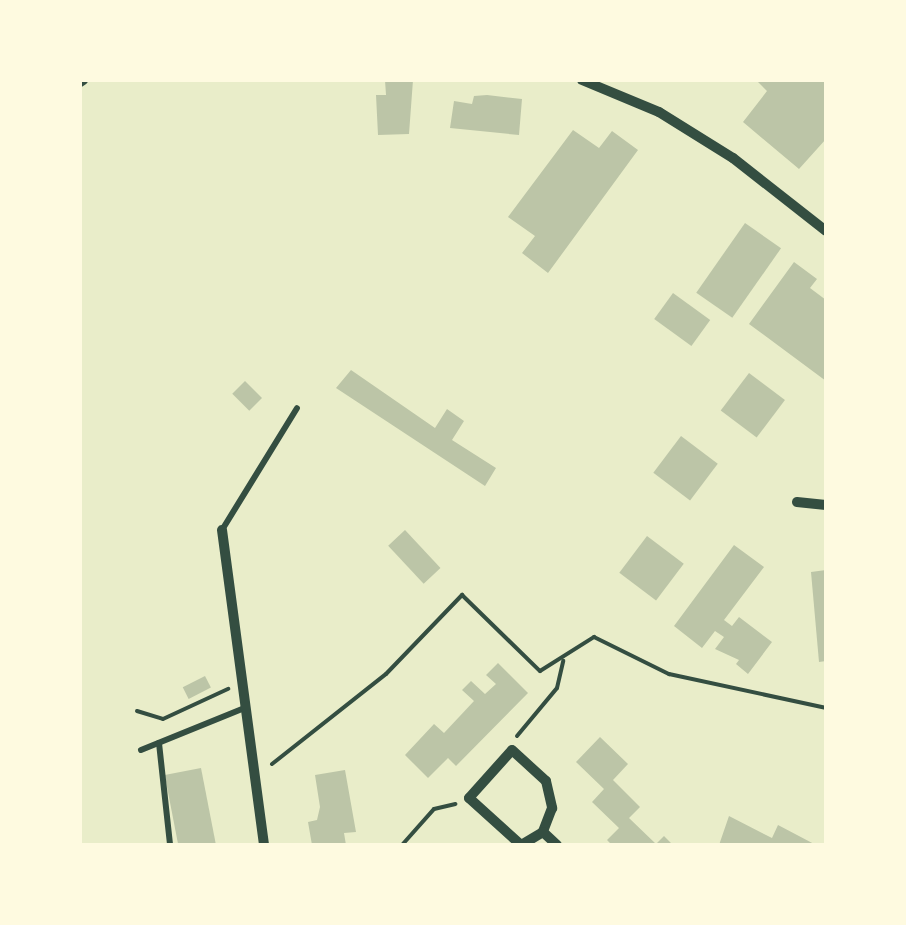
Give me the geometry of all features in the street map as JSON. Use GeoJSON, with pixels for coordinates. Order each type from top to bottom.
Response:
{"type":"FeatureCollection","features":[{"type":"Feature","properties":{"kind":"street"},"geometry":{"type":"LineString","coordinates":[[582,80],[659,112],[718,149],[826,231]]}},
{"type":"Feature","properties":{"kind":"street"},"geometry":{"type":"LineString","coordinates":[[796,502],[826,505]]}},
{"type":"Feature","properties":{"kind":"street"},"geometry":{"type":"LineString","coordinates":[[222,530],[242,709],[264,845]]}},
{"type":"Feature","properties":{"kind":"street"},"geometry":{"type":"LineString","coordinates":[[512,750],[546,780],[552,808],[543,832],[521,844],[469,798],[512,750]]}},
{"type":"Feature","properties":{"kind":"street"},"geometry":{"type":"LineString","coordinates":[[543,832],[557,845]]}},
{"type":"Feature","properties":{"kind":"lane"},"geometry":{"type":"LineString","coordinates":[[222,530],[297,408]]}},
{"type":"Feature","properties":{"kind":"lane"},"geometry":{"type":"LineString","coordinates":[[141,750],[242,709]]}},
{"type":"Feature","properties":{"kind":"lane"},"geometry":{"type":"LineString","coordinates":[[159,744],[157,770],[170,845]]}},
{"type":"Feature","properties":{"kind":"path"},"geometry":{"type":"LineString","coordinates":[[252,778],[386,674],[462,595],[540,671],[562,661],[594,637],[669,674],[826,708]]}},
{"type":"Feature","properties":{"kind":"path"},"geometry":{"type":"LineString","coordinates":[[512,750],[557,688],[562,661]]}},
{"type":"Feature","properties":{"kind":"path"},"geometry":{"type":"LineString","coordinates":[[136,712],[163,718],[239,684]]}},
{"type":"Feature","properties":{"kind":"path"},"geometry":{"type":"LineString","coordinates":[[402,845],[434,809],[473,802]]}},
{"type":"Feature","properties":{"kind":"building"},"geometry":{"type":"Polygon","coordinates":[[[385,80],[413,80],[409,134],[378,135],[376,95],[386,95],[385,80]]]}},
{"type":"Feature","properties":{"kind":"building"},"geometry":{"type":"Polygon","coordinates":[[[756,80],[826,80],[826,139],[799,169],[743,122],[767,91],[756,80]]]}},
{"type":"Feature","properties":{"kind":"building"},"geometry":{"type":"Polygon","coordinates":[[[474,96],[522,99],[519,135],[450,128],[454,101],[472,104],[474,96]]]}},
{"type":"Feature","properties":{"kind":"building"},"geometry":{"type":"Polygon","coordinates":[[[573,130],[599,148],[612,131],[638,150],[548,273],[522,253],[535,236],[508,217],[573,130]]]}},
{"type":"Feature","properties":{"kind":"building"},"geometry":{"type":"Polygon","coordinates":[[[745,223],[781,248],[732,318],[696,293],[745,223]]]}},
{"type":"Feature","properties":{"kind":"building"},"geometry":{"type":"Polygon","coordinates":[[[794,262],[817,279],[810,288],[826,300],[826,381],[749,324],[794,262]]]}},
{"type":"Feature","properties":{"kind":"building"},"geometry":{"type":"Polygon","coordinates":[[[673,293],[710,320],[691,346],[654,319],[673,293]]]}},
{"type":"Feature","properties":{"kind":"building"},"geometry":{"type":"Polygon","coordinates":[[[351,370],[435,428],[447,409],[464,421],[452,440],[496,468],[485,486],[336,388],[351,370]]]}},
{"type":"Feature","properties":{"kind":"building"},"geometry":{"type":"Polygon","coordinates":[[[749,373],[785,400],[757,438],[721,411],[749,373]]]}},
{"type":"Feature","properties":{"kind":"building"},"geometry":{"type":"Polygon","coordinates":[[[245,381],[262,398],[249,411],[232,394],[245,381]]]}},
{"type":"Feature","properties":{"kind":"building"},"geometry":{"type":"Polygon","coordinates":[[[681,436],[718,464],[690,500],[653,473],[681,436]]]}},
{"type":"Feature","properties":{"kind":"building"},"geometry":{"type":"Polygon","coordinates":[[[405,530],[440,568],[424,584],[388,546],[405,530]]]}},
{"type":"Feature","properties":{"kind":"building"},"geometry":{"type":"Polygon","coordinates":[[[647,536],[684,564],[656,600],[619,573],[647,536]]]}},
{"type":"Feature","properties":{"kind":"building"},"geometry":{"type":"Polygon","coordinates":[[[734,545],[764,567],[724,620],[732,626],[739,617],[772,642],[748,674],[736,664],[739,660],[715,649],[724,637],[715,631],[702,648],[674,626],[734,545]]]}},
{"type":"Feature","properties":{"kind":"building"},"geometry":{"type":"Polygon","coordinates":[[[826,570],[826,661],[819,662],[811,572],[826,570]]]}},
{"type":"Feature","properties":{"kind":"building"},"geometry":{"type":"Polygon","coordinates":[[[498,663],[528,693],[456,766],[448,758],[428,778],[405,755],[434,724],[444,733],[474,701],[462,690],[471,681],[485,694],[496,684],[486,675],[498,663]]]}},
{"type":"Feature","properties":{"kind":"building"},"geometry":{"type":"Polygon","coordinates":[[[205,676],[211,688],[189,699],[183,687],[205,676]]]}},
{"type":"Feature","properties":{"kind":"building"},"geometry":{"type":"Polygon","coordinates":[[[600,737],[628,764],[613,780],[640,807],[629,818],[656,844],[664,836],[673,845],[612,845],[607,840],[619,828],[592,802],[604,789],[576,762],[600,737]]]}},
{"type":"Feature","properties":{"kind":"building"},"geometry":{"type":"Polygon","coordinates":[[[201,768],[216,845],[178,845],[165,775],[201,768]]]}},
{"type":"Feature","properties":{"kind":"building"},"geometry":{"type":"Polygon","coordinates":[[[345,770],[356,832],[344,833],[346,845],[312,845],[308,822],[317,820],[320,807],[315,775],[345,770]]]}},
{"type":"Feature","properties":{"kind":"building"},"geometry":{"type":"Polygon","coordinates":[[[729,816],[772,838],[778,825],[816,845],[719,845],[729,816]]]}}]}
